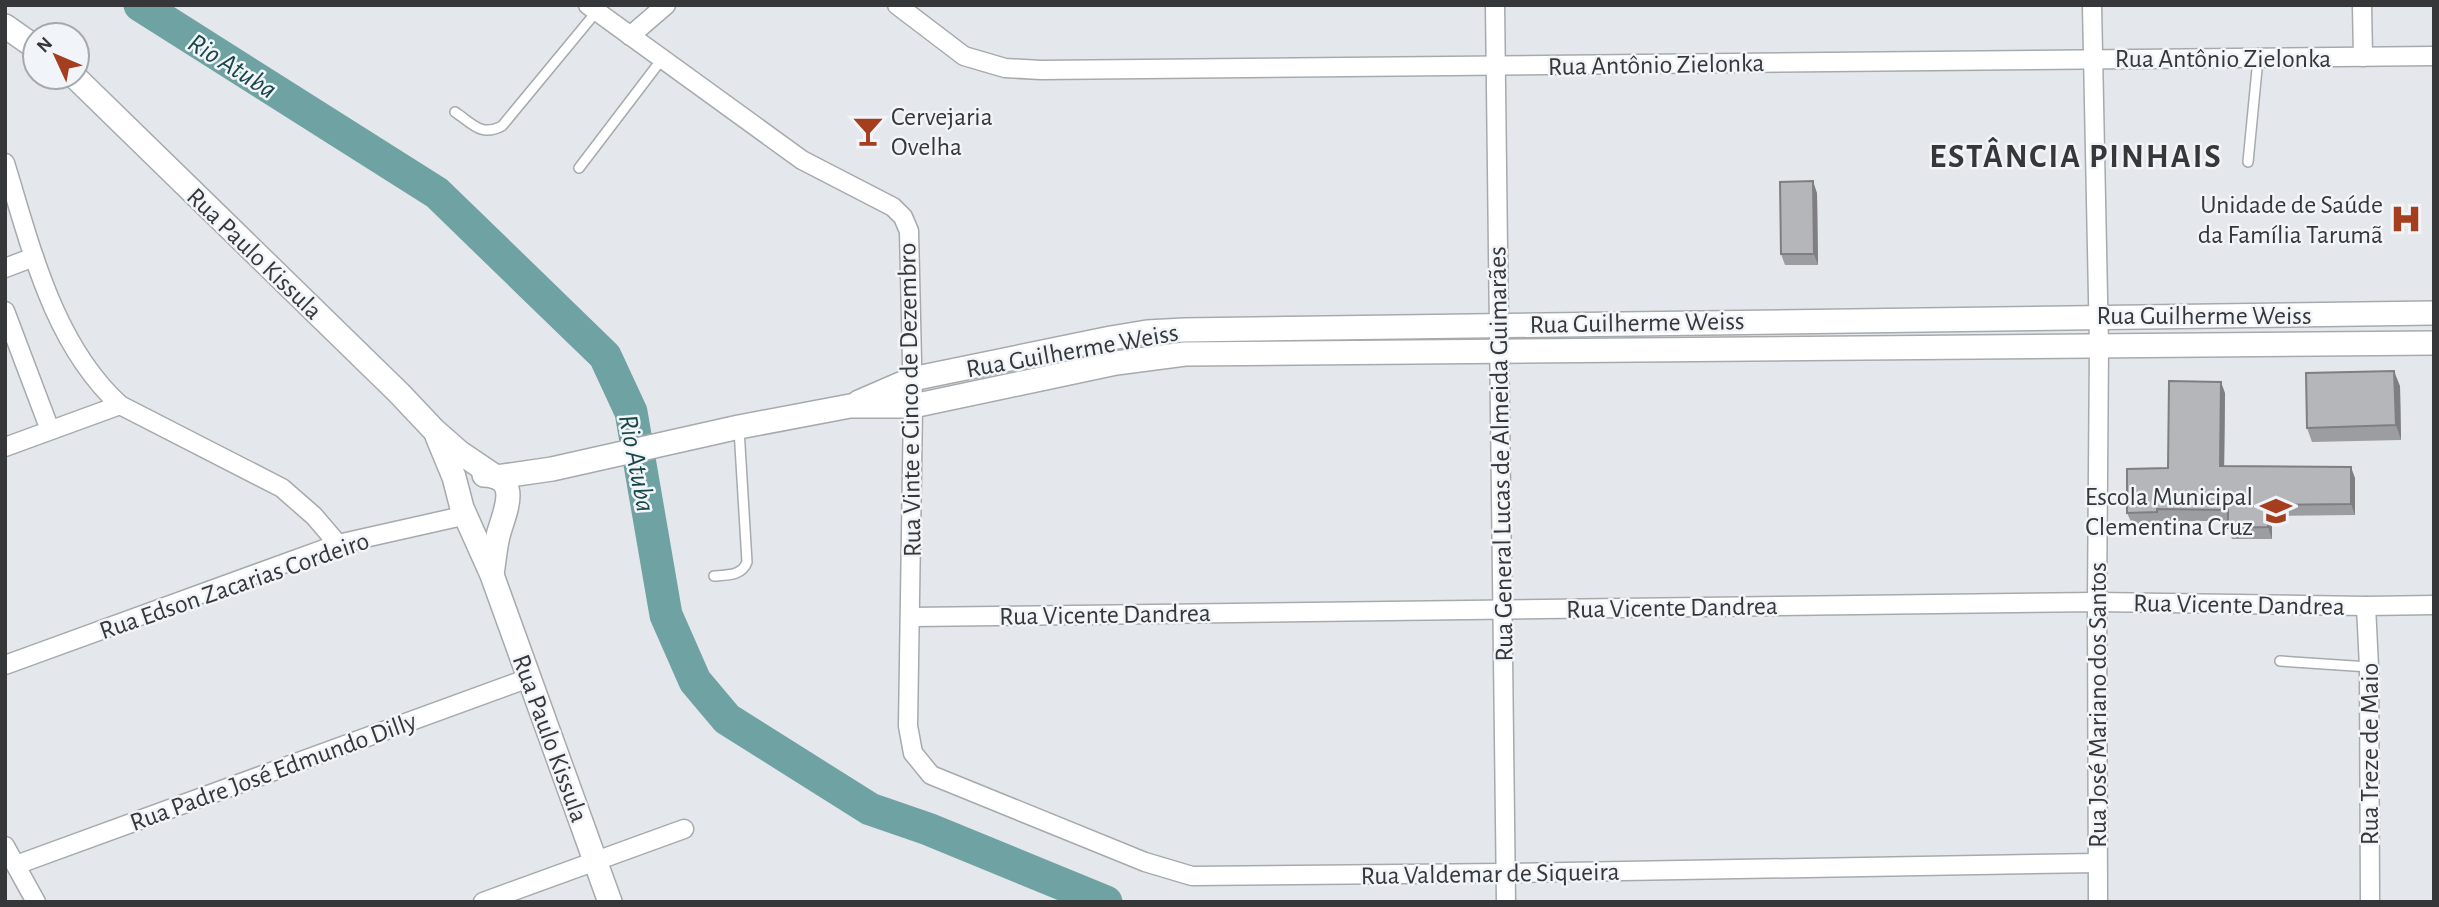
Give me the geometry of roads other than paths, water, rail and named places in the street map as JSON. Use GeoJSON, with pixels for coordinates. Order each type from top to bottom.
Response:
{"type":"FeatureCollection","features":[{"type":"Feature","properties":{"kind":"street"},"geometry":{"type":"LineString","coordinates":[[630,36],[666,5]]}},
{"type":"Feature","properties":{"kind":"street","name":"Rua Antônio Zielonka"},"geometry":{"type":"LineString","coordinates":[[897,5],[964,56],[1005,68],[1041,70],[2434,56]]}},
{"type":"Feature","properties":{"kind":"street","name":"Rua General Lucas de Almeida Guimarães"},"geometry":{"type":"LineString","coordinates":[[1495,5],[1506,902]]}},
{"type":"Feature","properties":{"kind":"street","name":"Rua José Mariano dos Santos"},"geometry":{"type":"LineString","coordinates":[[2092,5],[2099,346],[2098,902]]}},
{"type":"Feature","properties":{"kind":"street"},"geometry":{"type":"LineString","coordinates":[[2362,5],[2363,57]]}},
{"type":"Feature","properties":{"kind":"street","name":"Rua Vinte e Cinco de Dezembro"},"geometry":{"type":"LineString","coordinates":[[592,8],[802,160],[893,207],[903,217],[909,232],[913,406],[908,726],[913,753]]}},
{"type":"Feature","properties":{"kind":"street"},"geometry":{"type":"LineString","coordinates":[[5,26],[21,37]]}},
{"type":"Feature","properties":{"kind":"street","name":"Rua Paulo Kissula"},"geometry":{"type":"LineString","coordinates":[[89,91],[434,430],[496,477]]}},
{"type":"Feature","properties":{"kind":"street"},"geometry":{"type":"LineString","coordinates":[[5,163],[34,257],[76,351],[98,386],[120,405],[282,488],[314,516],[338,544]]}},
{"type":"Feature","properties":{"kind":"street"},"geometry":{"type":"LineString","coordinates":[[5,268],[34,257]]}},
{"type":"Feature","properties":{"kind":"street"},"geometry":{"type":"LineString","coordinates":[[5,311],[50,430]]}},
{"type":"Feature","properties":{"kind":"street","name":"Rua Guilherme Weiss"},"geometry":{"type":"LineString","coordinates":[[850,406],[912,379],[1146,332],[1499,324],[2434,313]]}},
{"type":"Feature","properties":{"kind":"street","name":"Rua Guilherme Weiss"},"geometry":{"type":"LineString","coordinates":[[562,467],[739,427],[850,406],[913,406],[1150,357],[1185,354],[2434,343]]}},
{"type":"Feature","properties":{"kind":"street"},"geometry":{"type":"LineString","coordinates":[[5,447],[120,405]]}},
{"type":"Feature","properties":{"kind":"street","name":"Rua Paulo Kissula"},"geometry":{"type":"LineString","coordinates":[[434,430],[492,575],[610,902]]}},
{"type":"Feature","properties":{"kind":"street"},"geometry":{"type":"LineString","coordinates":[[562,467],[525,491],[501,517],[487,523],[472,520],[464,508],[462,491],[472,478],[562,467]]}},
{"type":"Feature","properties":{"kind":"street"},"geometry":{"type":"LineString","coordinates":[[496,477],[507,489],[509,496],[506,511]]}},
{"type":"Feature","properties":{"kind":"street","name":"Rua Edson Zacarias Cordeiro"},"geometry":{"type":"LineString","coordinates":[[5,665],[338,544],[464,508]]}},
{"type":"Feature","properties":{"kind":"street","name":"Rua Paulo Kissula"},"geometry":{"type":"LineString","coordinates":[[492,575],[498,536],[506,511]]}},
{"type":"Feature","properties":{"kind":"street","name":"Rua Vicente Dandrea"},"geometry":{"type":"LineString","coordinates":[[911,617],[2097,602],[2366,606],[2434,604]]}},
{"type":"Feature","properties":{"kind":"street","name":"Rua Treze de Maio"},"geometry":{"type":"LineString","coordinates":[[2366,606],[2369,667],[2370,902]]}},
{"type":"Feature","properties":{"kind":"street","name":"Rua Padre José Edmundo Dilly"},"geometry":{"type":"LineString","coordinates":[[16,865],[529,678]]}},
{"type":"Feature","properties":{"kind":"street","name":"Rua Valdemar de Siqueira"},"geometry":{"type":"LineString","coordinates":[[913,753],[931,775],[1145,862],[1192,876],[2097,863]]}},
{"type":"Feature","properties":{"kind":"street"},"geometry":{"type":"LineString","coordinates":[[483,902],[684,830]]}},
{"type":"Feature","properties":{"kind":"street"},"geometry":{"type":"LineString","coordinates":[[5,846],[36,902]]}},
{"type":"Feature","properties":{"kind":"lane"},"geometry":{"type":"LineString","coordinates":[[455,111],[481,130],[492,131],[502,126],[592,8]]}},
{"type":"Feature","properties":{"kind":"lane"},"geometry":{"type":"LineString","coordinates":[[579,168],[662,59]]}},
{"type":"Feature","properties":{"kind":"lane"},"geometry":{"type":"LineString","coordinates":[[2248,162],[2258,59]]}},
{"type":"Feature","properties":{"kind":"lane"},"geometry":{"type":"LineString","coordinates":[[714,576],[740,572],[747,562],[739,427]]}},
{"type":"Feature","properties":{"kind":"lane"},"geometry":{"type":"LineString","coordinates":[[2280,661],[2369,667]]}},
{"type":"Feature","properties":{"kind":"waterway","name":"Rio Atuba"},"geometry":{"type":"LineString","coordinates":[[140,5],[437,193],[605,356],[631,412],[666,615],[695,681],[727,719],[870,809],[928,829],[1106,902]]}},
{"type":"Feature","properties":{"kind":"place","name":"Cervejaria Ovelha"},"geometry":{"type":"Point","coordinates":[868,131]}},
{"type":"Feature","properties":{"kind":"place","name":"Unidade de Saúde da Família Tarumã"},"geometry":{"type":"Point","coordinates":[2406,219]}},
{"type":"Feature","properties":{"kind":"place","name":"Escola Municipal Clementina Cruz"},"geometry":{"type":"Point","coordinates":[2276,511]}},
{"type":"Feature","properties":{"kind":"district","name":"ESTÂNCIA PINHAIS"},"geometry":{"type":"Point","coordinates":[2076,155]}}]}
